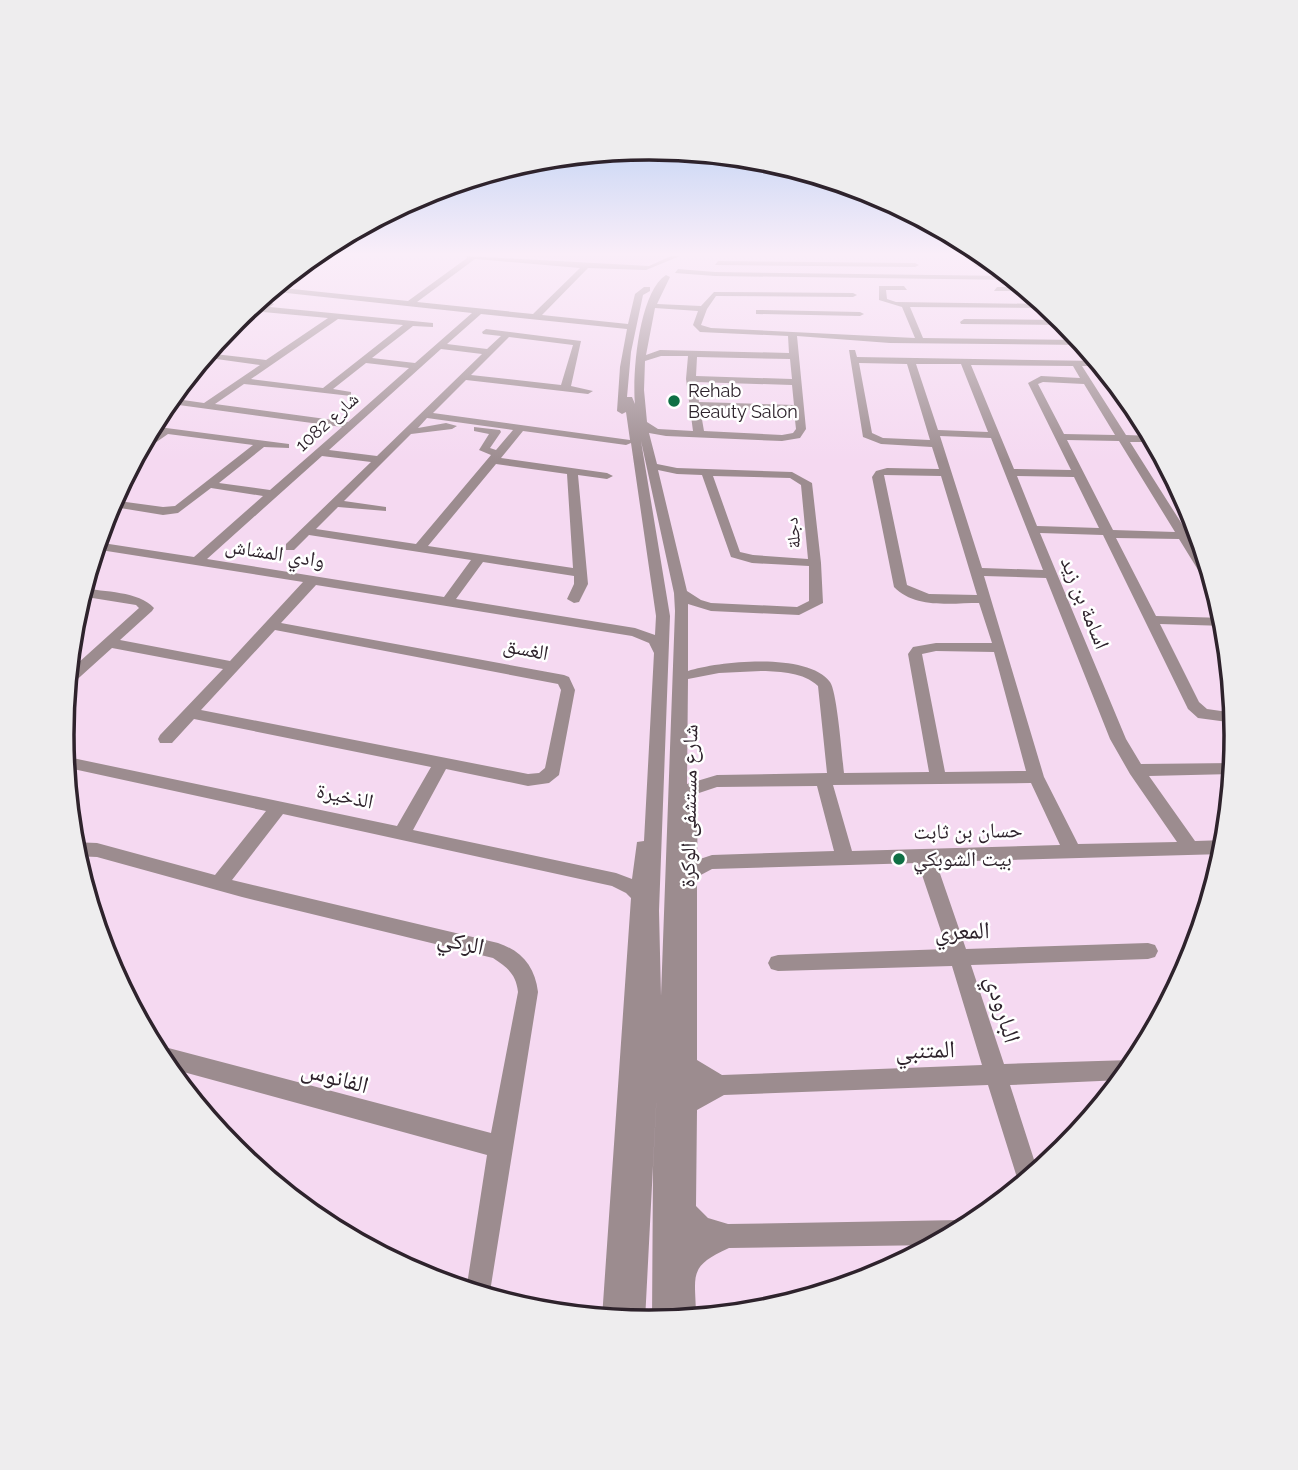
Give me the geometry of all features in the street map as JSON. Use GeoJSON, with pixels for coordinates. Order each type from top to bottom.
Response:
{"type":"FeatureCollection","features":[{"type":"Feature","properties":{"kind":"street"},"geometry":{"type":"LineString","coordinates":[[206,406],[324,325]]}},
{"type":"Feature","properties":{"kind":"street"},"geometry":{"type":"LineString","coordinates":[[325,391],[409,325]]}},
{"type":"Feature","properties":{"kind":"street"},"geometry":{"type":"LineString","coordinates":[[422,325],[430,325]]}},
{"type":"Feature","properties":{"kind":"street","name":"شارع 1082"},"geometry":{"type":"LineString","coordinates":[[197,561],[463,325]]}},
{"type":"Feature","properties":{"kind":"street"},"geometry":{"type":"LineString","coordinates":[[619,325],[631,326]]}},
{"type":"Feature","properties":{"kind":"street","name":"شارع مستشفى الوكرة"},"geometry":{"type":"LineString","coordinates":[[616,1309],[645,902],[659,633],[634,433],[652,325]]}},
{"type":"Feature","properties":{"kind":"street"},"geometry":{"type":"LineString","coordinates":[[697,325],[701,329],[867,338],[1067,343],[1087,381],[1196,556]]}},
{"type":"Feature","properties":{"kind":"street"},"geometry":{"type":"LineString","coordinates":[[751,332],[754,325]]}},
{"type":"Feature","properties":{"kind":"street"},"geometry":{"type":"LineString","coordinates":[[863,325],[867,338]]}},
{"type":"Feature","properties":{"kind":"street"},"geometry":{"type":"LineString","coordinates":[[914,325],[920,340]]}},
{"type":"Feature","properties":{"kind":"street"},"geometry":{"type":"LineString","coordinates":[[965,325],[974,341]]}},
{"type":"Feature","properties":{"kind":"street","name":"شارع مستشفى الوكرة"},"geometry":{"type":"LineString","coordinates":[[631,326],[622,381],[634,433],[686,609],[691,665],[684,1262]]}},
{"type":"Feature","properties":{"kind":"street"},"geometry":{"type":"LineString","coordinates":[[486,332],[578,342],[565,389]]}},
{"type":"Feature","properties":{"kind":"street"},"geometry":{"type":"LineString","coordinates":[[425,415],[521,427],[782,438],[796,436],[802,429],[792,333]]}},
{"type":"Feature","properties":{"kind":"street"},"geometry":{"type":"LineString","coordinates":[[289,547],[508,334]]}},
{"type":"Feature","properties":{"kind":"street"},"geometry":{"type":"LineString","coordinates":[[849,336],[867,435],[881,441],[995,435]]}},
{"type":"Feature","properties":{"kind":"street"},"geometry":{"type":"LineString","coordinates":[[439,346],[489,352]]}},
{"type":"Feature","properties":{"kind":"street"},"geometry":{"type":"LineString","coordinates":[[647,354],[794,356]]}},
{"type":"Feature","properties":{"kind":"street"},"geometry":{"type":"LineString","coordinates":[[693,354],[691,379],[699,435]]}},
{"type":"Feature","properties":{"kind":"street"},"geometry":{"type":"LineString","coordinates":[[216,356],[268,363]]}},
{"type":"Feature","properties":{"kind":"street"},"geometry":{"type":"LineString","coordinates":[[365,359],[417,366]]}},
{"type":"Feature","properties":{"kind":"street"},"geometry":{"type":"LineString","coordinates":[[854,360],[1089,364]]}},
{"type":"Feature","properties":{"kind":"street"},"geometry":{"type":"LineString","coordinates":[[911,361],[1000,648],[1036,777],[1072,851]]}},
{"type":"Feature","properties":{"kind":"street","name":"اسامة بن زيد"},"geometry":{"type":"LineString","coordinates":[[965,362],[1114,730],[1136,770],[1190,847]]}},
{"type":"Feature","properties":{"kind":"street"},"geometry":{"type":"LineString","coordinates":[[464,377],[588,391]]}},
{"type":"Feature","properties":{"kind":"street"},"geometry":{"type":"LineString","coordinates":[[691,379],[796,382]]}},
{"type":"Feature","properties":{"kind":"street"},"geometry":{"type":"LineString","coordinates":[[1087,381],[1041,379],[1033,383],[1196,710],[1224,717]]}},
{"type":"Feature","properties":{"kind":"street"},"geometry":{"type":"LineString","coordinates":[[242,381],[348,394]]}},
{"type":"Feature","properties":{"kind":"street"},"geometry":{"type":"LineString","coordinates":[[179,403],[350,425]]}},
{"type":"Feature","properties":{"kind":"street"},"geometry":{"type":"LineString","coordinates":[[694,405],[798,408]]}},
{"type":"Feature","properties":{"kind":"street"},"geometry":{"type":"LineString","coordinates":[[408,431],[423,432],[440,425],[492,431],[496,434],[484,450],[496,457],[607,476]]}},
{"type":"Feature","properties":{"kind":"street"},"geometry":{"type":"LineString","coordinates":[[419,549],[521,427]]}},
{"type":"Feature","properties":{"kind":"street"},"geometry":{"type":"LineString","coordinates":[[161,430],[285,446]]}},
{"type":"Feature","properties":{"kind":"street"},"geometry":{"type":"LineString","coordinates":[[157,437],[166,431]]}},
{"type":"Feature","properties":{"kind":"street","name":"شارع مستشفى الوكرة"},"geometry":{"type":"LineString","coordinates":[[634,433],[667,472],[687,576],[667,1115],[670,1309]]}},
{"type":"Feature","properties":{"kind":"street"},"geometry":{"type":"LineString","coordinates":[[1060,437],[1142,439]]}},
{"type":"Feature","properties":{"kind":"street"},"geometry":{"type":"LineString","coordinates":[[122,504],[171,510],[186,505],[262,443]]}},
{"type":"Feature","properties":{"kind":"street"},"geometry":{"type":"LineString","coordinates":[[320,452],[379,460]]}},
{"type":"Feature","properties":{"kind":"street"},"geometry":{"type":"LineString","coordinates":[[572,471],[581,584],[574,599]]}},
{"type":"Feature","properties":{"kind":"street"},"geometry":{"type":"LineString","coordinates":[[945,472],[887,471],[880,473],[878,477],[901,587],[908,593],[921,596],[984,599]]}},
{"type":"Feature","properties":{"kind":"street","name":"دجلة"},"geometry":{"type":"LineString","coordinates":[[667,472],[784,474],[804,479],[816,563],[817,599],[811,607],[799,611],[711,607],[686,609]]}},
{"type":"Feature","properties":{"kind":"street"},"geometry":{"type":"LineString","coordinates":[[706,472],[736,554],[752,559],[816,563]]}},
{"type":"Feature","properties":{"kind":"street"},"geometry":{"type":"LineString","coordinates":[[1010,472],[1077,474]]}},
{"type":"Feature","properties":{"kind":"street"},"geometry":{"type":"LineString","coordinates":[[211,485],[273,494]]}},
{"type":"Feature","properties":{"kind":"street"},"geometry":{"type":"LineString","coordinates":[[334,503],[382,509]]}},
{"type":"Feature","properties":{"kind":"street"},"geometry":{"type":"LineString","coordinates":[[1032,529],[1189,536]]}},
{"type":"Feature","properties":{"kind":"street"},"geometry":{"type":"LineString","coordinates":[[306,531],[580,573]]}},
{"type":"Feature","properties":{"kind":"street","name":"وادي المشاش"},"geometry":{"type":"LineString","coordinates":[[105,547],[635,632],[659,633]]}},
{"type":"Feature","properties":{"kind":"street"},"geometry":{"type":"LineString","coordinates":[[447,602],[479,558]]}},
{"type":"Feature","properties":{"kind":"street"},"geometry":{"type":"LineString","coordinates":[[976,572],[1050,574]]}},
{"type":"Feature","properties":{"kind":"street"},"geometry":{"type":"LineString","coordinates":[[166,739],[313,580]]}},
{"type":"Feature","properties":{"kind":"street"},"geometry":{"type":"LineString","coordinates":[[77,672],[144,613],[146,606],[140,601],[91,594]]}},
{"type":"Feature","properties":{"kind":"street"},"geometry":{"type":"LineString","coordinates":[[1150,620],[1213,622]]}},
{"type":"Feature","properties":{"kind":"street","name":"الغسق"},"geometry":{"type":"LineString","coordinates":[[190,713],[528,780],[549,776],[556,764],[568,690],[567,683],[559,678],[271,625]]}},
{"type":"Feature","properties":{"kind":"street","name":"شارع مستشفى الوكرة"},"geometry":{"type":"LineString","coordinates":[[633,1310],[651,1000],[642,866],[659,633]]}},
{"type":"Feature","properties":{"kind":"street"},"geometry":{"type":"LineString","coordinates":[[110,643],[233,666]]}},
{"type":"Feature","properties":{"kind":"street"},"geometry":{"type":"LineString","coordinates":[[938,776],[915,654],[918,650],[936,647],[1000,648]]}},
{"type":"Feature","properties":{"kind":"street"},"geometry":{"type":"LineString","coordinates":[[691,665],[798,670],[814,674],[822,680],[830,778],[844,856]]}},
{"type":"Feature","properties":{"kind":"street","name":"الذخيرة"},"geometry":{"type":"LineString","coordinates":[[75,763],[403,832],[615,880],[645,902]]}},
{"type":"Feature","properties":{"kind":"street"},"geometry":{"type":"LineString","coordinates":[[403,832],[441,764]]}},
{"type":"Feature","properties":{"kind":"street"},"geometry":{"type":"LineString","coordinates":[[1136,770],[1223,768]]}},
{"type":"Feature","properties":{"kind":"street"},"geometry":{"type":"LineString","coordinates":[[690,769],[717,781]]}},
{"type":"Feature","properties":{"kind":"street"},"geometry":{"type":"LineString","coordinates":[[688,791],[701,784],[717,781],[938,776],[1036,777]]}},
{"type":"Feature","properties":{"kind":"street"},"geometry":{"type":"LineString","coordinates":[[219,883],[280,806]]}},
{"type":"Feature","properties":{"kind":"street"},"geometry":{"type":"LineString","coordinates":[[678,831],[689,849],[702,860],[712,862]]}},
{"type":"Feature","properties":{"kind":"street","name":"حسان بن ثابت"},"geometry":{"type":"LineString","coordinates":[[688,875],[702,864],[712,862],[1213,847]]}},
{"type":"Feature","properties":{"kind":"street","name":"الركي"},"geometry":{"type":"LineString","coordinates":[[86,850],[97,850],[219,883],[498,951],[515,961],[526,973],[528,992],[500,1146],[479,1285]]}},
{"type":"Feature","properties":{"kind":"street","name":"البارودي"},"geometry":{"type":"LineString","coordinates":[[923,855],[959,957],[1026,1170]]}},
{"type":"Feature","properties":{"kind":"street"},"geometry":{"type":"LineString","coordinates":[[615,880],[635,873],[642,866]]}},
{"type":"Feature","properties":{"kind":"street","name":"المعري"},"geometry":{"type":"LineString","coordinates":[[778,963],[1148,951]]}},
{"type":"Feature","properties":{"kind":"street","name":"الفانوس"},"geometry":{"type":"LineString","coordinates":[[173,1059],[500,1146]]}},
{"type":"Feature","properties":{"kind":"street","name":"المتنبي"},"geometry":{"type":"LineString","coordinates":[[687,1066],[722,1085]]}},
{"type":"Feature","properties":{"kind":"street","name":"المتنبي"},"geometry":{"type":"LineString","coordinates":[[687,1103],[722,1085],[1117,1070]]}},
{"type":"Feature","properties":{"kind":"street"},"geometry":{"type":"LineString","coordinates":[[683,1209],[701,1228],[728,1237]]}},
{"type":"Feature","properties":{"kind":"street"},"geometry":{"type":"LineString","coordinates":[[672,1309],[684,1262],[704,1245],[728,1237],[938,1232]]}},
{"type":"Feature","properties":{"kind":"place","name":"Rehab Beauty Salon"},"geometry":{"type":"Point","coordinates":[674,401]}},
{"type":"Feature","properties":{"kind":"place","name":"بيت الشوبكي"},"geometry":{"type":"Point","coordinates":[899,859]}}]}
